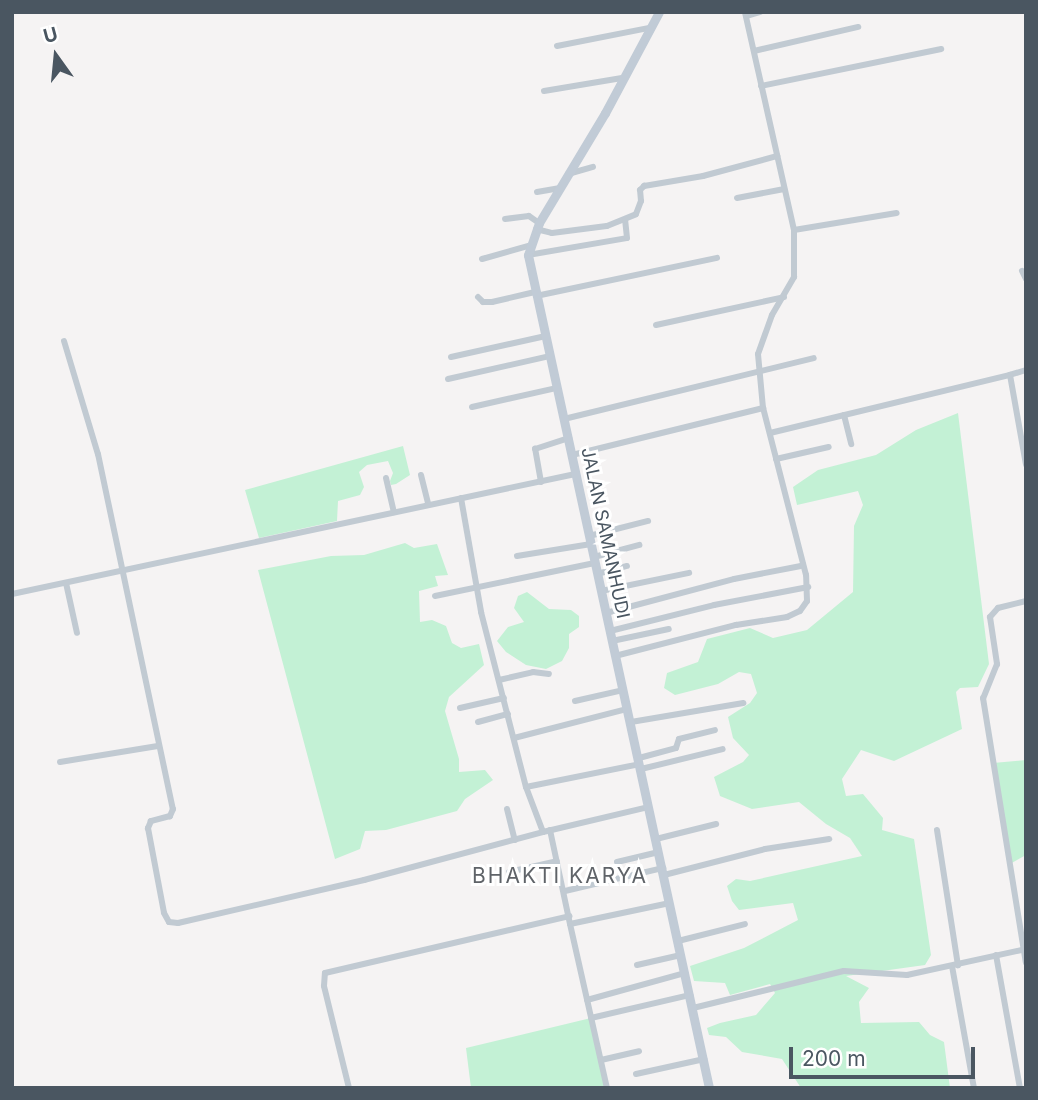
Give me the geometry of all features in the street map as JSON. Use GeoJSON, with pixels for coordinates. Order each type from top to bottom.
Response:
{"type":"FeatureCollection","features":[{"type":"Feature","properties":{"kind":"street","name":"JALAN SAMANHUDI"},"geometry":{"type":"LineString","coordinates":[[659,12],[605,113],[566,174],[538,226],[528,255],[709,1088]]}},
{"type":"Feature","properties":{"kind":"street"},"geometry":{"type":"LineString","coordinates":[[615,656],[736,625],[796,614],[807,601],[808,587],[763,408],[759,372],[758,354],[763,336],[794,276],[794,230],[746,14],[760,12]]}},
{"type":"Feature","properties":{"kind":"street"},"geometry":{"type":"LineString","coordinates":[[754,51],[858,27]]}},
{"type":"Feature","properties":{"kind":"street"},"geometry":{"type":"LineString","coordinates":[[557,46],[649,28]]}},
{"type":"Feature","properties":{"kind":"street"},"geometry":{"type":"LineString","coordinates":[[761,86],[941,49]]}},
{"type":"Feature","properties":{"kind":"street"},"geometry":{"type":"LineString","coordinates":[[544,91],[622,78]]}},
{"type":"Feature","properties":{"kind":"street"},"geometry":{"type":"LineString","coordinates":[[505,219],[529,216],[538,226],[552,233],[625,220],[636,214],[641,201],[640,190],[644,187],[703,176],[777,156]]}},
{"type":"Feature","properties":{"kind":"street"},"geometry":{"type":"LineString","coordinates":[[566,174],[593,167]]}},
{"type":"Feature","properties":{"kind":"street"},"geometry":{"type":"LineString","coordinates":[[537,192],[559,188]]}},
{"type":"Feature","properties":{"kind":"street"},"geometry":{"type":"LineString","coordinates":[[737,198],[784,189]]}},
{"type":"Feature","properties":{"kind":"street"},"geometry":{"type":"LineString","coordinates":[[794,230],[897,213]]}},
{"type":"Feature","properties":{"kind":"street"},"geometry":{"type":"LineString","coordinates":[[528,255],[627,238],[625,220]]}},
{"type":"Feature","properties":{"kind":"street"},"geometry":{"type":"LineString","coordinates":[[482,259],[531,244]]}},
{"type":"Feature","properties":{"kind":"street"},"geometry":{"type":"LineString","coordinates":[[478,297],[483,302],[492,302],[717,258]]}},
{"type":"Feature","properties":{"kind":"street"},"geometry":{"type":"LineString","coordinates":[[1022,271],[1026,278]]}},
{"type":"Feature","properties":{"kind":"street"},"geometry":{"type":"LineString","coordinates":[[656,326],[783,298]]}},
{"type":"Feature","properties":{"kind":"street"},"geometry":{"type":"LineString","coordinates":[[451,357],[546,335]]}},
{"type":"Feature","properties":{"kind":"street"},"geometry":{"type":"LineString","coordinates":[[64,341],[90,419],[173,809],[170,816],[151,821],[147,832],[164,913],[173,924],[364,880],[546,831],[649,807]]}},
{"type":"Feature","properties":{"kind":"street"},"geometry":{"type":"LineString","coordinates":[[448,379],[550,356]]}},
{"type":"Feature","properties":{"kind":"street"},"geometry":{"type":"LineString","coordinates":[[564,419],[814,358]]}},
{"type":"Feature","properties":{"kind":"street"},"geometry":{"type":"LineString","coordinates":[[770,433],[1026,370]]}},
{"type":"Feature","properties":{"kind":"street"},"geometry":{"type":"LineString","coordinates":[[1010,375],[1026,465]]}},
{"type":"Feature","properties":{"kind":"street"},"geometry":{"type":"LineString","coordinates":[[472,407],[556,388]]}},
{"type":"Feature","properties":{"kind":"street"},"geometry":{"type":"LineString","coordinates":[[572,455],[763,408]]}},
{"type":"Feature","properties":{"kind":"street"},"geometry":{"type":"LineString","coordinates":[[844,415],[850,444]]}},
{"type":"Feature","properties":{"kind":"street"},"geometry":{"type":"LineString","coordinates":[[541,482],[536,449],[569,438]]}},
{"type":"Feature","properties":{"kind":"street"},"geometry":{"type":"LineString","coordinates":[[776,459],[829,447]]}},
{"type":"Feature","properties":{"kind":"street"},"geometry":{"type":"LineString","coordinates":[[12,594],[575,474]]}},
{"type":"Feature","properties":{"kind":"street"},"geometry":{"type":"LineString","coordinates":[[421,475],[428,505]]}},
{"type":"Feature","properties":{"kind":"street"},"geometry":{"type":"LineString","coordinates":[[386,478],[394,512]]}},
{"type":"Feature","properties":{"kind":"street"},"geometry":{"type":"LineString","coordinates":[[461,498],[476,587],[499,680],[526,787],[546,831],[565,891],[607,1088]]}},
{"type":"Feature","properties":{"kind":"street"},"geometry":{"type":"LineString","coordinates":[[517,556],[590,540],[648,521]]}},
{"type":"Feature","properties":{"kind":"street"},"geometry":{"type":"LineString","coordinates":[[435,596],[595,560],[639,545]]}},
{"type":"Feature","properties":{"kind":"street"},"geometry":{"type":"LineString","coordinates":[[597,574],[627,566]]}},
{"type":"Feature","properties":{"kind":"street"},"geometry":{"type":"LineString","coordinates":[[606,613],[734,579],[801,566]]}},
{"type":"Feature","properties":{"kind":"street"},"geometry":{"type":"LineString","coordinates":[[601,591],[689,573]]}},
{"type":"Feature","properties":{"kind":"street"},"geometry":{"type":"LineString","coordinates":[[66,583],[77,633]]}},
{"type":"Feature","properties":{"kind":"street"},"geometry":{"type":"LineString","coordinates":[[610,631],[714,605],[808,587]]}},
{"type":"Feature","properties":{"kind":"street"},"geometry":{"type":"LineString","coordinates":[[1026,601],[998,608],[990,617],[997,664],[983,698],[1026,963]]}},
{"type":"Feature","properties":{"kind":"street"},"geometry":{"type":"LineString","coordinates":[[612,641],[668,629]]}},
{"type":"Feature","properties":{"kind":"street"},"geometry":{"type":"LineString","coordinates":[[499,680],[533,672],[549,674]]}},
{"type":"Feature","properties":{"kind":"street"},"geometry":{"type":"LineString","coordinates":[[575,701],[623,690]]}},
{"type":"Feature","properties":{"kind":"street"},"geometry":{"type":"LineString","coordinates":[[460,708],[504,698]]}},
{"type":"Feature","properties":{"kind":"street"},"geometry":{"type":"LineString","coordinates":[[631,722],[743,703]]}},
{"type":"Feature","properties":{"kind":"street"},"geometry":{"type":"LineString","coordinates":[[514,738],[627,709]]}},
{"type":"Feature","properties":{"kind":"street"},"geometry":{"type":"LineString","coordinates":[[478,722],[508,714]]}},
{"type":"Feature","properties":{"kind":"street"},"geometry":{"type":"LineString","coordinates":[[640,764],[676,748],[679,739],[715,730]]}},
{"type":"Feature","properties":{"kind":"street"},"geometry":{"type":"LineString","coordinates":[[60,762],[158,746]]}},
{"type":"Feature","properties":{"kind":"street"},"geometry":{"type":"LineString","coordinates":[[526,787],[723,748]]}},
{"type":"Feature","properties":{"kind":"street"},"geometry":{"type":"LineString","coordinates":[[507,809],[515,840]]}},
{"type":"Feature","properties":{"kind":"street"},"geometry":{"type":"LineString","coordinates":[[656,839],[716,824]]}},
{"type":"Feature","properties":{"kind":"street"},"geometry":{"type":"LineString","coordinates":[[937,830],[974,1088]]}},
{"type":"Feature","properties":{"kind":"street"},"geometry":{"type":"LineString","coordinates":[[565,891],[765,849],[829,839]]}},
{"type":"Feature","properties":{"kind":"street"},"geometry":{"type":"LineString","coordinates":[[617,862],[659,852]]}},
{"type":"Feature","properties":{"kind":"street"},"geometry":{"type":"LineString","coordinates":[[509,872],[557,861]]}},
{"type":"Feature","properties":{"kind":"street"},"geometry":{"type":"LineString","coordinates":[[349,1088],[324,986],[325,973],[570,920],[670,903]]}},
{"type":"Feature","properties":{"kind":"street"},"geometry":{"type":"LineString","coordinates":[[678,941],[745,923]]}},
{"type":"Feature","properties":{"kind":"street"},"geometry":{"type":"LineString","coordinates":[[693,1008],[844,971],[898,976],[955,966],[1024,949]]}},
{"type":"Feature","properties":{"kind":"street"},"geometry":{"type":"LineString","coordinates":[[637,965],[681,956]]}},
{"type":"Feature","properties":{"kind":"street"},"geometry":{"type":"LineString","coordinates":[[996,956],[1020,1088]]}},
{"type":"Feature","properties":{"kind":"street"},"geometry":{"type":"LineString","coordinates":[[587,1000],[685,973]]}},
{"type":"Feature","properties":{"kind":"street"},"geometry":{"type":"LineString","coordinates":[[591,1018],[690,995]]}},
{"type":"Feature","properties":{"kind":"street"},"geometry":{"type":"LineString","coordinates":[[601,1060],[639,1051]]}},
{"type":"Feature","properties":{"kind":"street"},"geometry":{"type":"LineString","coordinates":[[636,1074],[704,1059]]}},
{"type":"Feature","properties":{"kind":"green space"},"geometry":{"type":"Polygon","coordinates":[[[958,413],[989,664],[978,687],[960,688],[956,692],[962,729],[894,761],[861,750],[842,779],[846,796],[863,794],[883,818],[882,830],[914,839],[931,955],[925,965],[846,976],[869,988],[859,1002],[861,1023],[919,1022],[930,1035],[944,1042],[950,1088],[801,1088],[782,1059],[742,1052],[726,1037],[709,1035],[707,1028],[756,1015],[775,993],[770,984],[730,995],[725,983],[694,981],[690,966],[744,948],[798,920],[793,903],[739,910],[732,901],[727,886],[736,879],[750,881],[862,856],[850,838],[826,824],[799,802],[752,809],[720,796],[714,777],[743,762],[749,755],[733,738],[728,717],[750,703],[757,693],[751,674],[739,672],[718,684],[675,695],[664,688],[667,673],[698,662],[707,639],[750,628],[773,638],[807,630],[853,592],[854,526],[863,505],[858,491],[797,505],[793,487],[818,470],[876,455],[916,430],[958,413]]]}},
{"type":"Feature","properties":{"kind":"green space"},"geometry":{"type":"Polygon","coordinates":[[[403,446],[410,475],[396,484],[391,485],[393,473],[388,461],[367,465],[359,472],[364,487],[360,495],[338,501],[337,521],[259,538],[245,490],[403,446]]]}},
{"type":"Feature","properties":{"kind":"green space"},"geometry":{"type":"Polygon","coordinates":[[[405,543],[414,548],[437,544],[448,575],[435,576],[438,586],[419,591],[420,622],[432,620],[446,626],[452,643],[461,648],[479,644],[484,665],[449,697],[445,711],[459,759],[459,772],[485,770],[493,780],[465,799],[457,811],[386,830],[365,831],[360,849],[335,859],[258,570],[331,556],[364,555],[405,543]]]}},
{"type":"Feature","properties":{"kind":"green space"},"geometry":{"type":"Polygon","coordinates":[[[527,592],[549,609],[571,610],[579,616],[579,627],[569,634],[569,648],[562,661],[546,669],[526,665],[506,652],[497,641],[508,627],[524,622],[514,608],[518,596],[527,592]]]}},
{"type":"Feature","properties":{"kind":"green space"},"geometry":{"type":"Polygon","coordinates":[[[1026,760],[1026,855],[1008,865],[993,763],[1026,760]]]}},
{"type":"Feature","properties":{"kind":"green space"},"geometry":{"type":"Polygon","coordinates":[[[591,1018],[605,1088],[471,1088],[466,1048],[591,1018]]]}},
{"type":"Feature","properties":{"kind":"district","name":"BHAKTI KARYA"},"geometry":{"type":"Point","coordinates":[560,876]}}]}
